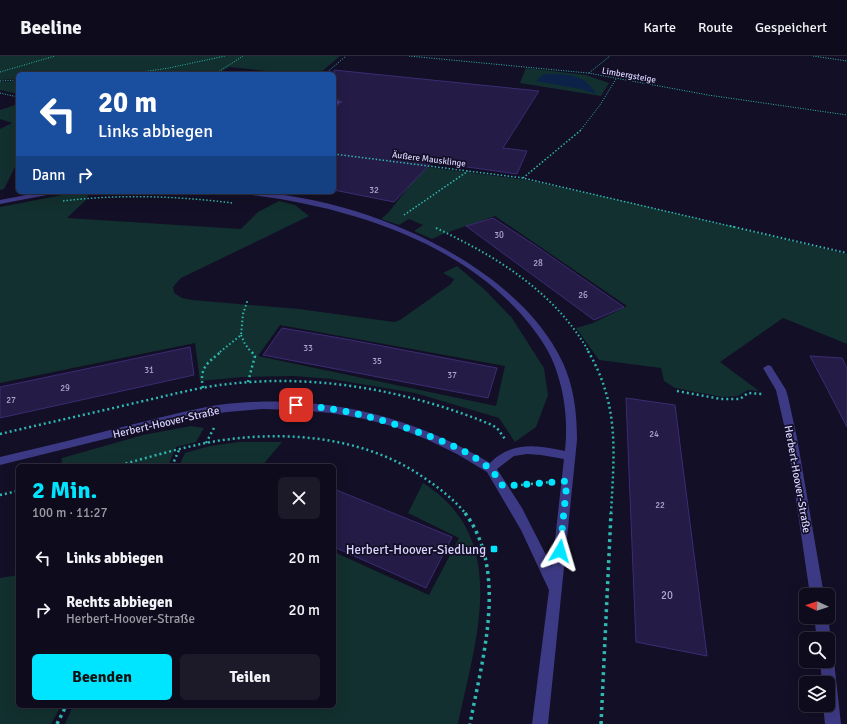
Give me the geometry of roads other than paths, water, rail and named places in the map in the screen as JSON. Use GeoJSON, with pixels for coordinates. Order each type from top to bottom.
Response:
{"type":"FeatureCollection","features":[{"type":"Feature","properties":{"kind":"street"},"geometry":{"type":"LineString","coordinates":[[0,202],[42,194]]}},
{"type":"Feature","properties":{"kind":"street","name":"Herbert-Hoover-Straße"},"geometry":{"type":"LineString","coordinates":[[257,194],[328,206],[388,225],[436,247],[481,274],[500,288],[520,307],[536,326],[550,347],[560,366],[566,384],[570,405],[569,456],[562,539],[540,724]]}},
{"type":"Feature","properties":{"kind":"street","name":"Herbert-Hoover-Straße"},"geometry":{"type":"LineString","coordinates":[[768,368],[784,397],[816,588]]}},
{"type":"Feature","properties":{"kind":"street","name":"Herbert-Hoover-Straße"},"geometry":{"type":"LineString","coordinates":[[0,461],[191,414],[226,408],[296,405],[326,408],[384,420],[447,443],[468,454],[490,469],[503,486],[536,544],[555,588]]}},
{"type":"Feature","properties":{"kind":"street"},"geometry":{"type":"LineString","coordinates":[[490,469],[499,460],[513,452],[535,450],[569,456]]}},
{"type":"Feature","properties":{"kind":"street"},"geometry":{"type":"LineString","coordinates":[[828,668],[833,724]]}},
{"type":"Feature","properties":{"kind":"water"},"geometry":{"type":"Polygon","coordinates":[[[544,74],[559,74],[580,78],[591,87],[596,94],[581,89],[536,81],[544,74]]]}},
{"type":"Feature","properties":{"kind":"place","name":"Herbert-Hoover-Siedlung"},"geometry":{"type":"Point","coordinates":[494,549]}}]}
